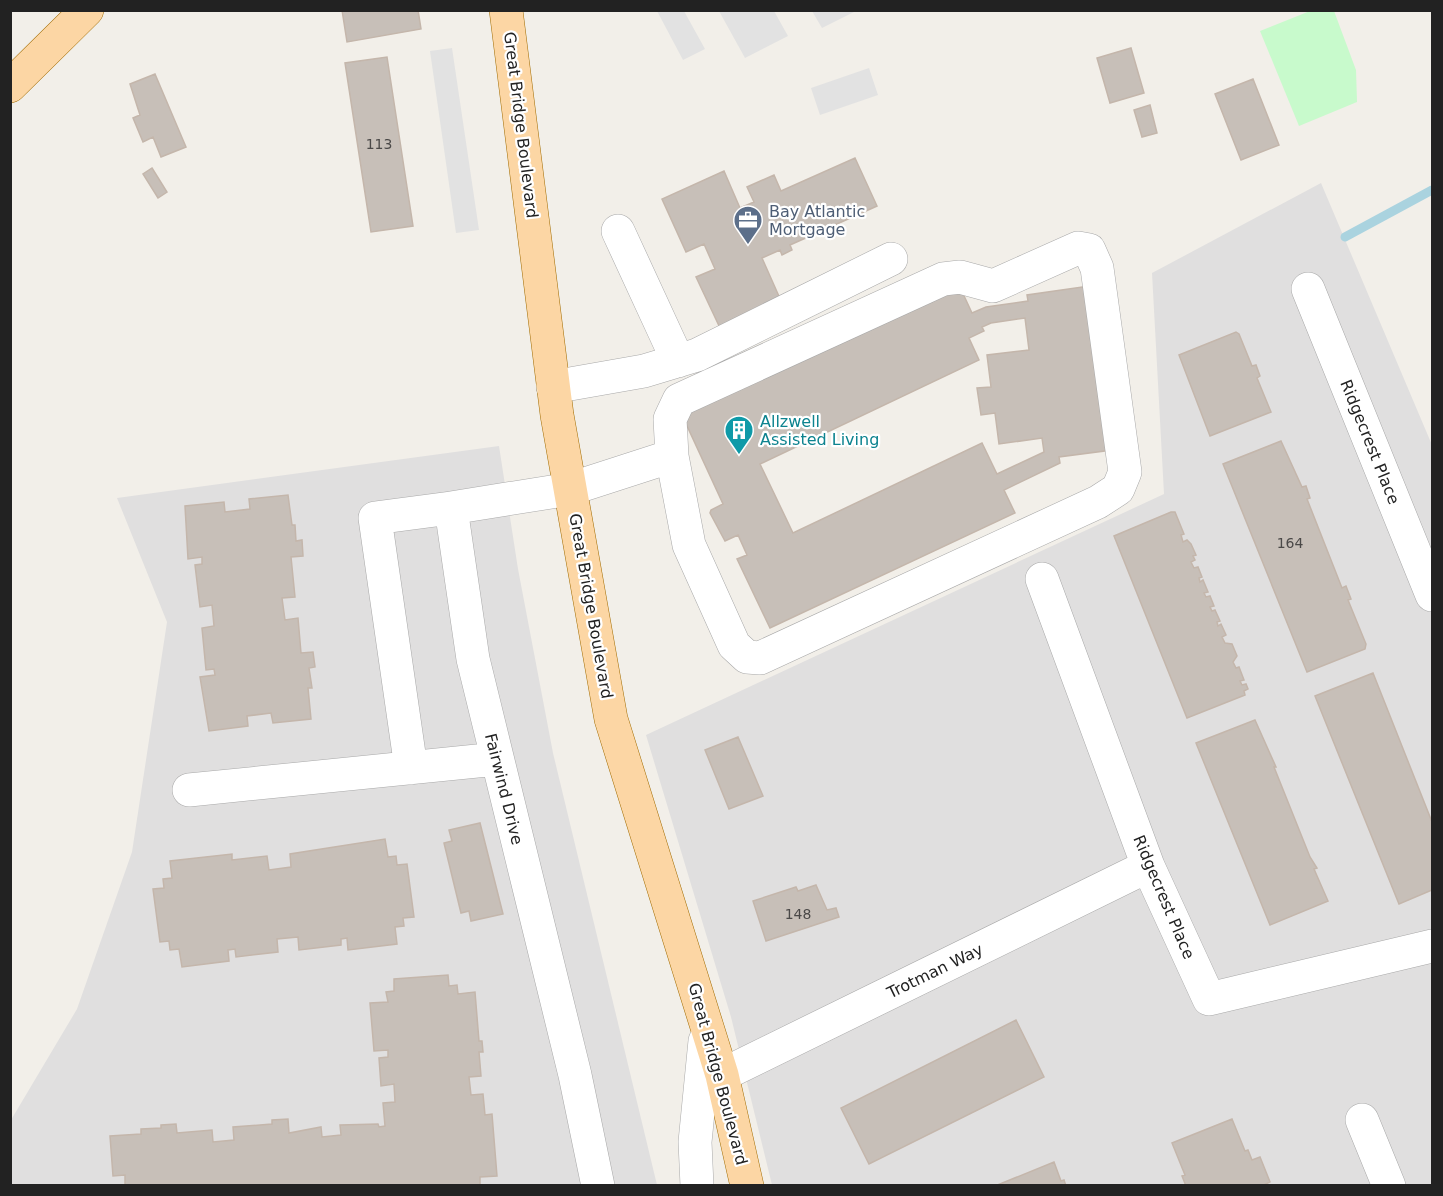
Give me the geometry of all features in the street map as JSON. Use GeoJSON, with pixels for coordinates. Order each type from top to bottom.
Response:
{"type":"FeatureCollection","features":[{"type":"Feature","properties":{"kind":"main road"},"geometry":{"type":"LineString","coordinates":[[10,86],[87,10]]}},
{"type":"Feature","properties":{"kind":"main road","name":"Great Bridge Boulevard"},"geometry":{"type":"LineString","coordinates":[[506,10],[553,387],[611,719],[722,1075],[747,1185]]}},
{"type":"Feature","properties":{"kind":"street"},"geometry":{"type":"LineString","coordinates":[[618,231],[678,361]]}},
{"type":"Feature","properties":{"kind":"street"},"geometry":{"type":"LineString","coordinates":[[1078,248],[1089,250],[1097,268],[1125,472],[1118,489],[1098,502],[760,658],[747,657],[734,645],[689,545],[672,456],[670,418],[679,400],[943,279],[960,277],[993,285],[1078,248]]}},
{"type":"Feature","properties":{"kind":"street"},"geometry":{"type":"LineString","coordinates":[[553,387],[644,371],[698,355],[891,259]]}},
{"type":"Feature","properties":{"kind":"street","name":"Ridgecrest Place"},"geometry":{"type":"LineString","coordinates":[[1308,289],[1432,595]]}},
{"type":"Feature","properties":{"kind":"street"},"geometry":{"type":"LineString","coordinates":[[411,768],[375,518],[570,489],[672,456]]}},
{"type":"Feature","properties":{"kind":"street","name":"Fairwind Drive"},"geometry":{"type":"LineString","coordinates":[[451,508],[473,659],[572,1064],[598,1185]]}},
{"type":"Feature","properties":{"kind":"street","name":"Ridgecrest Place"},"geometry":{"type":"LineString","coordinates":[[1042,579],[1148,866],[1209,999],[1432,946]]}},
{"type":"Feature","properties":{"kind":"street"},"geometry":{"type":"LineString","coordinates":[[189,790],[497,759]]}},
{"type":"Feature","properties":{"kind":"street","name":"Trotman Way"},"geometry":{"type":"LineString","coordinates":[[722,1075],[1148,866]]}},
{"type":"Feature","properties":{"kind":"street"},"geometry":{"type":"LineString","coordinates":[[697,1185],[695,1142],[706,1024]]}},
{"type":"Feature","properties":{"kind":"street"},"geometry":{"type":"LineString","coordinates":[[1362,1120],[1389,1185]]}},
{"type":"Feature","properties":{"kind":"shaded area"},"geometry":{"type":"Polygon","coordinates":[[[657,11],[684,11],[705,49],[683,60],[657,11]]]}},
{"type":"Feature","properties":{"kind":"shaded area"},"geometry":{"type":"Polygon","coordinates":[[[719,11],[774,11],[788,36],[745,58],[719,11]]]}},
{"type":"Feature","properties":{"kind":"shaded area"},"geometry":{"type":"Polygon","coordinates":[[[812,11],[856,11],[822,28],[812,11]]]}},
{"type":"Feature","properties":{"kind":"shaded area"},"geometry":{"type":"Polygon","coordinates":[[[452,48],[479,230],[456,233],[430,51],[452,48]]]}},
{"type":"Feature","properties":{"kind":"shaded area"},"geometry":{"type":"Polygon","coordinates":[[[869,68],[878,95],[820,115],[811,88],[869,68]]]}},
{"type":"Feature","properties":{"kind":"shaded area"},"geometry":{"type":"Polygon","coordinates":[[[1321,183],[1432,445],[1432,1185],[772,1185],[731,1017],[646,735],[1164,494],[1152,273],[1321,183]]]}},
{"type":"Feature","properties":{"kind":"shaded area"},"geometry":{"type":"Polygon","coordinates":[[[499,446],[518,569],[553,753],[657,1185],[11,1186],[11,1120],[77,1009],[132,852],[167,622],[117,498],[499,446]]]}},
{"type":"Feature","properties":{"kind":"green space"},"geometry":{"type":"Polygon","coordinates":[[[1310,11],[1334,11],[1356,70],[1357,102],[1299,126],[1260,31],[1310,11]]]}},
{"type":"Feature","properties":{"kind":"building"},"geometry":{"type":"Polygon","coordinates":[[[342,10],[418,10],[421,29],[347,42],[342,10]]]}},
{"type":"Feature","properties":{"kind":"building"},"geometry":{"type":"Polygon","coordinates":[[[1131,48],[1144,93],[1110,103],[1097,58],[1131,48]]]}},
{"type":"Feature","properties":{"kind":"building"},"geometry":{"type":"Polygon","coordinates":[[[387,57],[413,226],[371,232],[345,63],[387,57]]]}},
{"type":"Feature","properties":{"kind":"building"},"geometry":{"type":"Polygon","coordinates":[[[155,74],[186,147],[161,157],[153,137],[143,142],[133,118],[140,115],[130,84],[155,74]]]}},
{"type":"Feature","properties":{"kind":"building"},"geometry":{"type":"Polygon","coordinates":[[[1253,79],[1279,145],[1241,160],[1215,94],[1253,79]]]}},
{"type":"Feature","properties":{"kind":"building"},"geometry":{"type":"Polygon","coordinates":[[[1150,105],[1157,133],[1142,137],[1134,110],[1150,105]]]}},
{"type":"Feature","properties":{"kind":"building","name":"Bay Atlantic Mortgage"},"geometry":{"type":"Polygon","coordinates":[[[855,158],[877,206],[790,245],[792,250],[782,255],[780,250],[762,258],[782,303],[721,330],[696,277],[715,269],[704,244],[686,252],[662,199],[724,171],[740,208],[754,202],[747,187],[774,175],[781,191],[855,158]]]}},
{"type":"Feature","properties":{"kind":"building"},"geometry":{"type":"Polygon","coordinates":[[[152,168],[167,192],[158,198],[143,174],[152,168]]]}},
{"type":"Feature","properties":{"kind":"building","name":"Allzwell Assisted Living"},"geometry":{"type":"Polygon","coordinates":[[[959,285],[972,313],[986,307],[1028,301],[1027,295],[1089,286],[1112,450],[1059,457],[1060,463],[1004,490],[1015,513],[770,628],[737,559],[747,555],[738,535],[725,541],[710,513],[711,510],[723,504],[682,415],[959,285]],[[1025,318],[991,323],[982,327],[984,331],[969,338],[979,360],[760,464],[793,533],[982,443],[997,474],[1044,452],[1042,438],[999,444],[995,413],[981,415],[977,388],[991,387],[987,355],[1029,350],[1025,318]]]}},
{"type":"Feature","properties":{"kind":"building"},"geometry":{"type":"Polygon","coordinates":[[[1236,332],[1239,334],[1252,366],[1256,365],[1260,376],[1257,378],[1271,412],[1210,436],[1179,355],[1236,332]]]}},
{"type":"Feature","properties":{"kind":"building"},"geometry":{"type":"Polygon","coordinates":[[[1281,441],[1302,487],[1306,486],[1310,498],[1307,499],[1342,588],[1346,586],[1351,599],[1348,600],[1366,644],[1365,649],[1307,672],[1223,464],[1281,441]]]}},
{"type":"Feature","properties":{"kind":"building"},"geometry":{"type":"Polygon","coordinates":[[[288,495],[292,525],[295,525],[296,541],[302,540],[303,556],[291,557],[295,597],[282,598],[285,620],[298,618],[301,653],[313,652],[315,667],[309,668],[312,688],[308,688],[311,719],[273,723],[271,713],[247,716],[248,726],[209,731],[200,677],[215,675],[214,669],[206,670],[202,628],[214,626],[212,605],[200,607],[195,565],[202,564],[202,557],[188,559],[185,506],[224,502],[225,512],[250,509],[249,499],[288,495]]]}},
{"type":"Feature","properties":{"kind":"building"},"geometry":{"type":"Polygon","coordinates":[[[1175,512],[1184,534],[1181,535],[1183,542],[1187,540],[1191,544],[1196,555],[1193,556],[1195,560],[1191,562],[1194,568],[1198,567],[1202,577],[1199,578],[1200,582],[1203,580],[1208,592],[1204,593],[1206,597],[1210,596],[1214,606],[1210,607],[1212,611],[1215,610],[1220,621],[1217,622],[1218,626],[1221,624],[1226,635],[1222,637],[1225,643],[1232,644],[1237,656],[1233,662],[1236,668],[1239,667],[1244,680],[1240,681],[1242,685],[1246,684],[1248,689],[1244,691],[1245,695],[1187,718],[1114,536],[1175,512]]]}},
{"type":"Feature","properties":{"kind":"building"},"geometry":{"type":"Polygon","coordinates":[[[1373,673],[1432,822],[1432,890],[1399,904],[1315,696],[1373,673]]]}},
{"type":"Feature","properties":{"kind":"building"},"geometry":{"type":"Polygon","coordinates":[[[1255,720],[1276,767],[1274,767],[1310,857],[1317,868],[1314,869],[1328,901],[1270,925],[1196,743],[1255,720]]]}},
{"type":"Feature","properties":{"kind":"building"},"geometry":{"type":"Polygon","coordinates":[[[738,737],[763,796],[729,809],[705,750],[738,737]]]}},
{"type":"Feature","properties":{"kind":"building"},"geometry":{"type":"Polygon","coordinates":[[[480,823],[503,914],[471,921],[469,911],[461,913],[444,843],[452,841],[449,830],[480,823]]]}},
{"type":"Feature","properties":{"kind":"building"},"geometry":{"type":"Polygon","coordinates":[[[385,839],[388,857],[396,856],[397,865],[407,864],[414,917],[403,918],[404,926],[395,927],[397,944],[348,950],[347,938],[341,939],[341,945],[299,950],[298,937],[277,939],[278,952],[236,957],[235,949],[228,950],[229,961],[182,967],[179,949],[170,950],[169,941],[160,942],[153,889],[164,888],[163,879],[172,878],[170,861],[232,854],[232,860],[267,856],[269,870],[291,867],[290,854],[385,839]]]}},
{"type":"Feature","properties":{"kind":"building"},"geometry":{"type":"Polygon","coordinates":[[[816,885],[827,910],[836,908],[839,917],[766,941],[753,901],[796,887],[798,891],[816,885]]]}},
{"type":"Feature","properties":{"kind":"building"},"geometry":{"type":"Polygon","coordinates":[[[448,975],[449,986],[457,985],[458,994],[475,992],[479,1041],[482,1041],[483,1052],[479,1052],[481,1076],[469,1077],[471,1095],[483,1094],[485,1115],[492,1114],[497,1176],[480,1177],[480,1186],[125,1186],[125,1175],[113,1176],[110,1136],[141,1134],[141,1129],[161,1128],[161,1125],[176,1124],[177,1133],[212,1130],[213,1142],[234,1140],[233,1127],[272,1124],[272,1120],[288,1119],[289,1133],[321,1127],[322,1137],[341,1135],[340,1125],[378,1124],[379,1127],[385,1126],[383,1103],[395,1102],[394,1084],[381,1086],[379,1058],[388,1057],[388,1050],[374,1051],[370,1003],[388,1002],[386,992],[394,991],[394,979],[448,975]]]}},
{"type":"Feature","properties":{"kind":"building"},"geometry":{"type":"Polygon","coordinates":[[[1016,1020],[1044,1077],[869,1164],[841,1108],[1016,1020]]]}},
{"type":"Feature","properties":{"kind":"building"},"geometry":{"type":"Polygon","coordinates":[[[1232,1119],[1245,1151],[1248,1150],[1252,1160],[1260,1157],[1270,1182],[1262,1186],[1186,1186],[1182,1176],[1185,1175],[1172,1143],[1232,1119]]]}},
{"type":"Feature","properties":{"kind":"building"},"geometry":{"type":"Polygon","coordinates":[[[1054,1162],[1061,1181],[1064,1180],[1066,1186],[995,1186],[1054,1162]]]}},
{"type":"Feature","properties":{"kind":"waterway"},"geometry":{"type":"LineString","coordinates":[[1345,237],[1432,190]]}},
{"type":"Feature","properties":{"kind":"place","name":"Bay Atlantic Mortgage"},"geometry":{"type":"Point","coordinates":[748,246]}},
{"type":"Feature","properties":{"kind":"place","name":"Allzwell Assisted Living"},"geometry":{"type":"Point","coordinates":[739,456]}}]}
